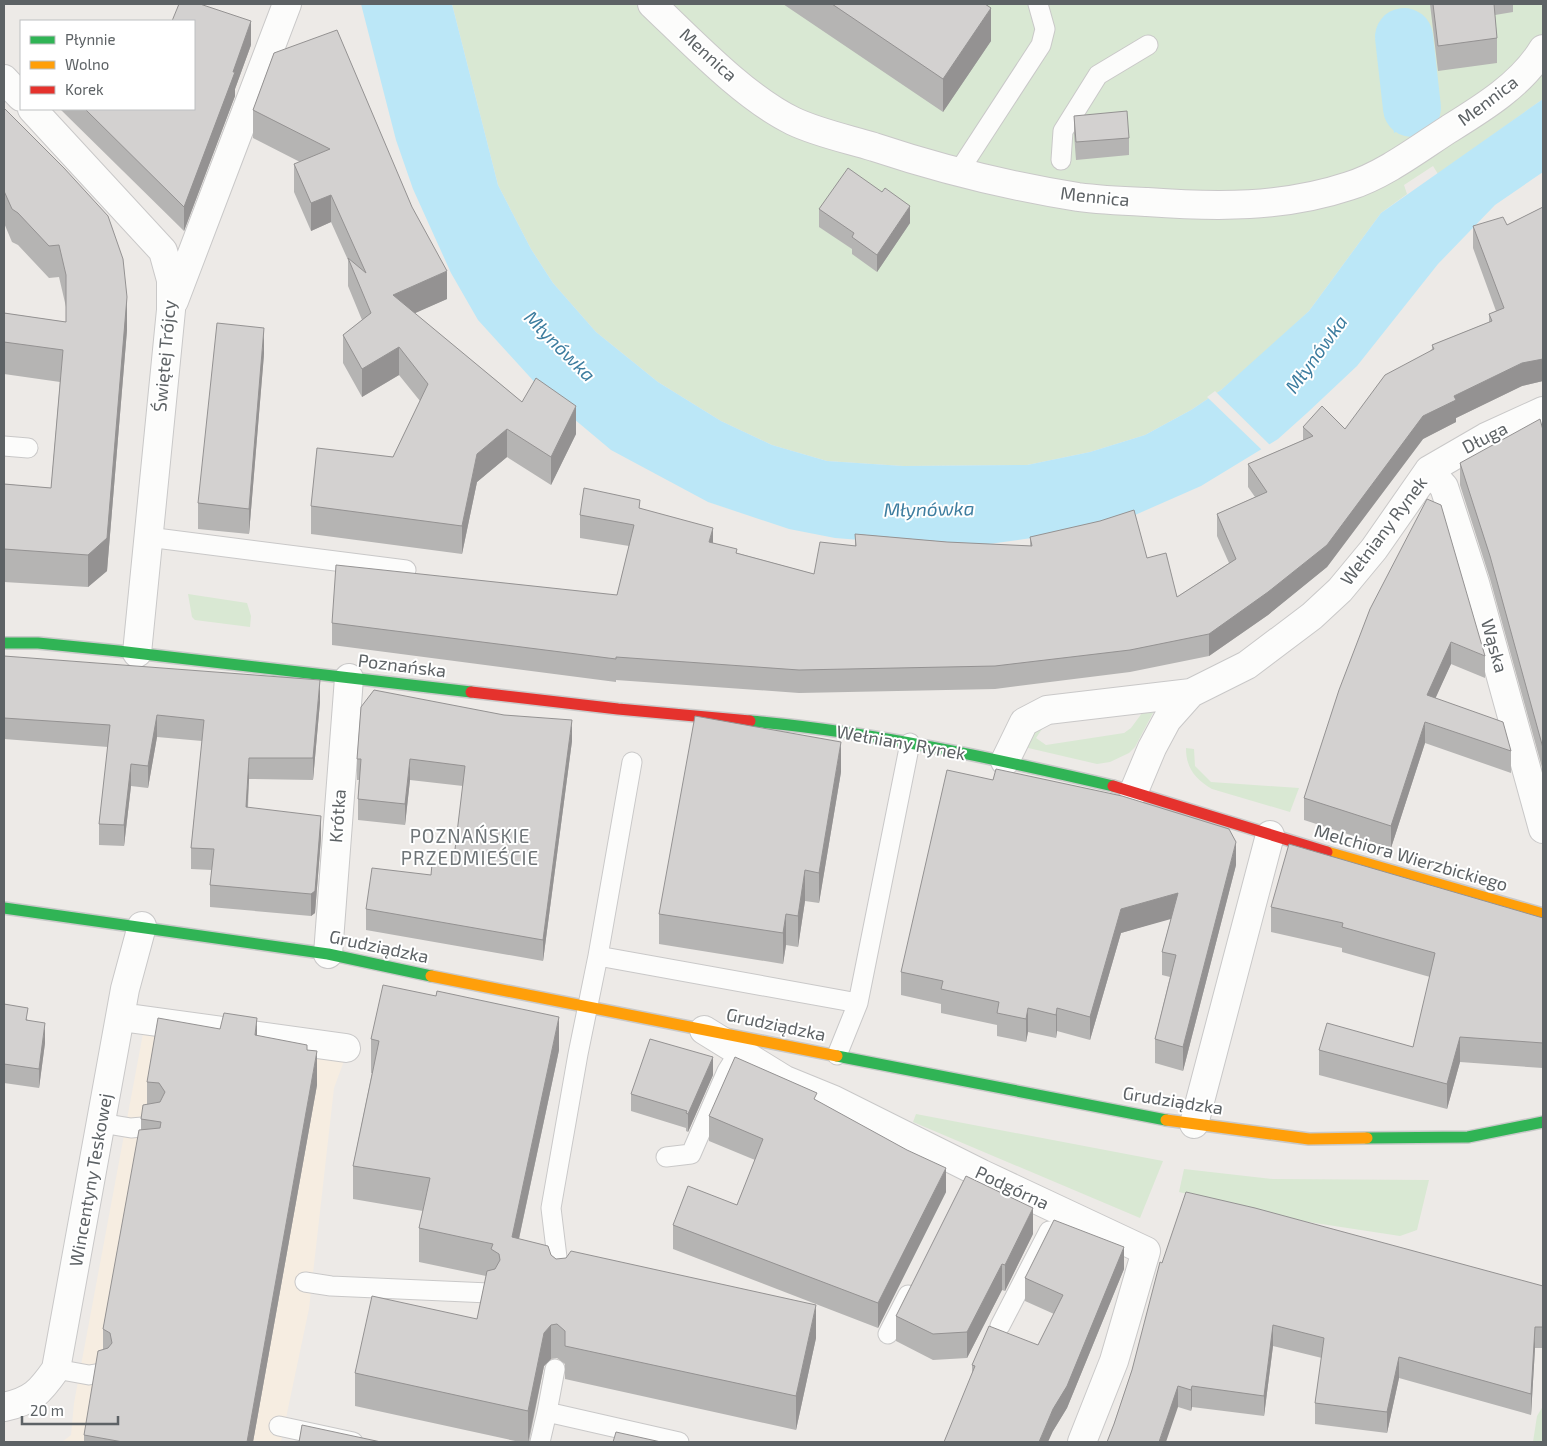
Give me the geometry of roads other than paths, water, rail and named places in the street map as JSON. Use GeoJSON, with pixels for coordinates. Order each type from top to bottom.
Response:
{"type":"FeatureCollection","features":[{"type":"Feature","properties":{"kind":"main road","name":"Poznańska"},"geometry":{"type":"LineString","coordinates":[[4,643],[38,643],[136,653],[618,709],[796,725]]}},
{"type":"Feature","properties":{"kind":"main road","name":"Wełniany Rynek"},"geometry":{"type":"LineString","coordinates":[[796,725],[910,743],[1005,761],[1134,791],[1270,835]]}},
{"type":"Feature","properties":{"kind":"main road","name":"Melchiora Wierzbickiego"},"geometry":{"type":"LineString","coordinates":[[1270,835],[1412,878],[1543,914]]}},
{"type":"Feature","properties":{"kind":"main road","name":"Grudziądzka"},"geometry":{"type":"LineString","coordinates":[[4,908],[142,926],[328,954],[837,1056],[1194,1124],[1309,1139],[1397,1139],[1468,1137],[1543,1122]]}},
{"type":"Feature","properties":{"kind":"street"},"geometry":{"type":"LineString","coordinates":[[171,310],[287,4]]}},
{"type":"Feature","properties":{"kind":"street","name":"Mennica"},"geometry":{"type":"LineString","coordinates":[[652,4],[703,52],[758,99],[794,122],[911,159],[1080,197],[1202,206],[1251,206],[1299,200],[1352,186],[1384,169],[1486,106],[1521,76],[1543,49]]}},
{"type":"Feature","properties":{"kind":"street","name":"Świętej Trójcy"},"geometry":{"type":"LineString","coordinates":[[33,110],[163,251],[171,280],[171,310],[136,653]]}},
{"type":"Feature","properties":{"kind":"street","name":"Długa"},"geometry":{"type":"LineString","coordinates":[[1429,470],[1486,437],[1543,411]]}},
{"type":"Feature","properties":{"kind":"street","name":"Wełniany Rynek"},"geometry":{"type":"LineString","coordinates":[[1005,761],[1024,722],[1047,710],[1191,693],[1247,666],[1328,601],[1374,549],[1429,470]]}},
{"type":"Feature","properties":{"kind":"street","name":"Wąska"},"geometry":{"type":"LineString","coordinates":[[1429,470],[1444,486],[1475,583],[1512,710],[1543,829]]}},
{"type":"Feature","properties":{"kind":"street","name":"Krótka"},"geometry":{"type":"LineString","coordinates":[[328,954],[349,678]]}},
{"type":"Feature","properties":{"kind":"street","name":"Wełniany Rynek"},"geometry":{"type":"LineString","coordinates":[[1134,791],[1152,748],[1167,720],[1191,693]]}},
{"type":"Feature","properties":{"kind":"street"},"geometry":{"type":"LineString","coordinates":[[1194,1124],[1270,835]]}},
{"type":"Feature","properties":{"kind":"street","name":"Wincentyny Teskowej"},"geometry":{"type":"LineString","coordinates":[[4,1407],[25,1402],[45,1385],[56,1369],[125,989],[142,926]]}},
{"type":"Feature","properties":{"kind":"street"},"geometry":{"type":"LineString","coordinates":[[120,1017],[346,1048]]}},
{"type":"Feature","properties":{"kind":"street","name":"Podgórna"},"geometry":{"type":"LineString","coordinates":[[701,1028],[785,1080],[834,1100],[966,1177],[1058,1209],[1146,1251],[1114,1361],[1082,1442]]}},
{"type":"Feature","properties":{"kind":"lane"},"geometry":{"type":"LineString","coordinates":[[959,171],[1041,45],[1045,29],[1038,4]]}},
{"type":"Feature","properties":{"kind":"lane"},"geometry":{"type":"LineString","coordinates":[[1062,160],[1063,131],[1098,75],[1148,45]]}},
{"type":"Feature","properties":{"kind":"lane"},"geometry":{"type":"LineString","coordinates":[[4,446],[28,448]]}},
{"type":"Feature","properties":{"kind":"lane"},"geometry":{"type":"LineString","coordinates":[[148,537],[406,570]]}},
{"type":"Feature","properties":{"kind":"lane"},"geometry":{"type":"LineString","coordinates":[[837,1056],[858,1003],[910,743]]}},
{"type":"Feature","properties":{"kind":"lane"},"geometry":{"type":"LineString","coordinates":[[560,1282],[551,1208],[632,762]]}},
{"type":"Feature","properties":{"kind":"lane"},"geometry":{"type":"LineString","coordinates":[[598,956],[858,1003]]}},
{"type":"Feature","properties":{"kind":"lane"},"geometry":{"type":"LineString","coordinates":[[666,1157],[691,1154],[727,1071],[740,1052]]}},
{"type":"Feature","properties":{"kind":"lane"},"geometry":{"type":"LineString","coordinates":[[101,1123],[132,1128],[154,1126]]}},
{"type":"Feature","properties":{"kind":"lane"},"geometry":{"type":"LineString","coordinates":[[1000,1326],[1058,1209]]}},
{"type":"Feature","properties":{"kind":"lane"},"geometry":{"type":"LineString","coordinates":[[305,1282],[330,1286],[489,1293]]}},
{"type":"Feature","properties":{"kind":"lane"},"geometry":{"type":"LineString","coordinates":[[888,1334],[914,1282]]}},
{"type":"Feature","properties":{"kind":"lane"},"geometry":{"type":"LineString","coordinates":[[56,1369],[89,1375],[101,1373]]}},
{"type":"Feature","properties":{"kind":"lane"},"geometry":{"type":"LineString","coordinates":[[540,1442],[555,1369]]}},
{"type":"Feature","properties":{"kind":"lane"},"geometry":{"type":"LineString","coordinates":[[547,1412],[679,1442]]}},
{"type":"Feature","properties":{"kind":"lane"},"geometry":{"type":"LineString","coordinates":[[279,1426],[354,1442]]}},
{"type":"Feature","properties":{"kind":"water","name":"Młynówka"},"geometry":{"type":"Polygon","coordinates":[[[361,4],[452,4],[498,185],[531,249],[553,283],[596,332],[658,382],[721,421],[772,445],[827,461],[903,466],[1027,465],[1090,452],[1145,435],[1191,410],[1221,390],[1309,311],[1381,213],[1543,99],[1543,172],[1495,205],[1438,264],[1357,366],[1307,413],[1278,439],[1201,486],[1135,515],[1067,533],[982,545],[925,545],[835,538],[789,529],[708,502],[611,450],[549,398],[478,320],[451,273],[413,189],[396,140],[361,4]]]}},
{"type":"Feature","properties":{"kind":"water"},"geometry":{"type":"Polygon","coordinates":[[[1428,78],[1432,109],[1394,133],[1387,84],[1428,78]]]}},
{"type":"Feature","properties":{"kind":"waterway"},"geometry":{"type":"LineString","coordinates":[[1404,37],[1412,108]]}},
{"type":"Feature","properties":{"kind":"district","name":"POZNAŃSKIE PRZEDMIEŚCIE"},"geometry":{"type":"Point","coordinates":[470,847]}}]}
